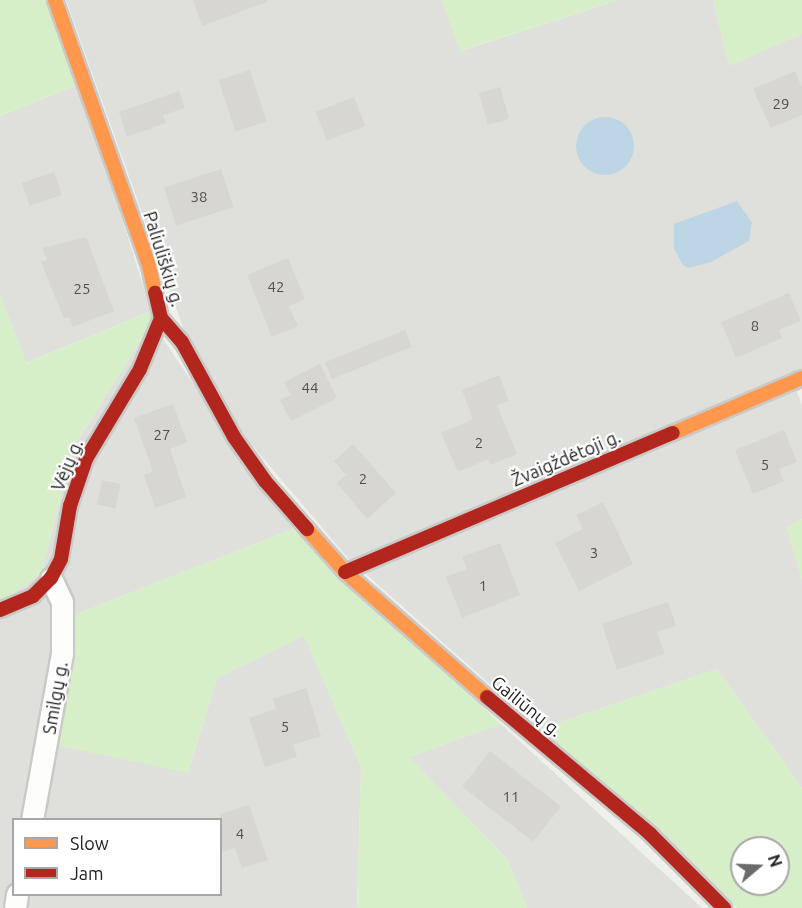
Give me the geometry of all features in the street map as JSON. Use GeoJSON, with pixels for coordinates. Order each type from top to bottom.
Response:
{"type":"FeatureCollection","features":[{"type":"Feature","properties":{"kind":"street","name":"Paliuliškių g."},"geometry":{"type":"LineString","coordinates":[[55,0],[148,262],[161,318],[182,342],[234,437],[265,481],[309,532]]}},
{"type":"Feature","properties":{"kind":"street","name":"Vėjų g."},"geometry":{"type":"LineString","coordinates":[[0,610],[33,596],[51,578],[60,559],[70,506],[86,459],[140,369],[161,318]]}},
{"type":"Feature","properties":{"kind":"street","name":"Žvaigždėtoji g."},"geometry":{"type":"LineString","coordinates":[[345,572],[802,378]]}},
{"type":"Feature","properties":{"kind":"street","name":"Gailiūnų g."},"geometry":{"type":"LineString","coordinates":[[309,532],[345,572],[433,652],[642,826],[724,908]]}},
{"type":"Feature","properties":{"kind":"street","name":"Smilgų g."},"geometry":{"type":"LineString","coordinates":[[32,818],[62,653],[62,602],[51,578]]}},
{"type":"Feature","properties":{"kind":"shaded area"},"geometry":{"type":"Polygon","coordinates":[[[66,0],[442,0],[461,51],[618,0],[713,0],[729,65],[802,34],[802,389],[797,392],[802,405],[802,519],[787,528],[802,579],[802,788],[717,669],[540,729],[348,558],[246,438],[184,330],[66,0]]]}},
{"type":"Feature","properties":{"kind":"shaded area"},"geometry":{"type":"Polygon","coordinates":[[[80,84],[151,311],[26,363],[0,295],[0,116],[80,84]]]}},
{"type":"Feature","properties":{"kind":"shaded area"},"geometry":{"type":"Polygon","coordinates":[[[152,323],[293,529],[74,615],[188,773],[217,678],[304,635],[361,767],[357,908],[0,908],[0,602],[41,574],[74,446],[152,323]]]}},
{"type":"Feature","properties":{"kind":"shaded area"},"geometry":{"type":"Polygon","coordinates":[[[501,724],[702,908],[527,908],[507,859],[409,757],[501,724]]]}},
{"type":"Feature","properties":{"kind":"green space"},"geometry":{"type":"Polygon","coordinates":[[[0,0],[46,0],[80,84],[0,116],[0,0]]]}},
{"type":"Feature","properties":{"kind":"green space"},"geometry":{"type":"Polygon","coordinates":[[[442,0],[618,0],[460,51],[442,0]]]}},
{"type":"Feature","properties":{"kind":"green space"},"geometry":{"type":"Polygon","coordinates":[[[713,0],[802,0],[802,34],[729,66],[713,0]]]}},
{"type":"Feature","properties":{"kind":"green space"},"geometry":{"type":"Polygon","coordinates":[[[0,295],[27,363],[151,311],[152,323],[74,446],[41,574],[0,602],[0,295]]]}},
{"type":"Feature","properties":{"kind":"green space"},"geometry":{"type":"Polygon","coordinates":[[[802,519],[802,579],[787,528],[802,519]]]}},
{"type":"Feature","properties":{"kind":"green space"},"geometry":{"type":"Polygon","coordinates":[[[293,529],[501,724],[409,757],[507,859],[527,908],[357,908],[361,767],[304,636],[217,678],[188,773],[55,745],[74,615],[293,529]]]}},
{"type":"Feature","properties":{"kind":"green space"},"geometry":{"type":"Polygon","coordinates":[[[717,669],[802,788],[802,908],[737,908],[540,729],[717,669]]]}},
{"type":"Feature","properties":{"kind":"water"},"geometry":{"type":"Polygon","coordinates":[[[605,117],[621,122],[629,130],[634,146],[629,162],[621,170],[605,175],[589,170],[581,162],[576,146],[581,130],[589,122],[605,117]]]}},
{"type":"Feature","properties":{"kind":"water"},"geometry":{"type":"Polygon","coordinates":[[[737,201],[752,223],[749,241],[711,262],[688,268],[683,265],[674,249],[674,224],[737,201]]]}},
{"type":"Feature","properties":{"kind":"building"},"geometry":{"type":"Polygon","coordinates":[[[193,0],[267,0],[267,2],[202,26],[193,0]]]}},
{"type":"Feature","properties":{"kind":"building"},"geometry":{"type":"Polygon","coordinates":[[[250,70],[267,121],[235,132],[219,80],[250,70]]]}},
{"type":"Feature","properties":{"kind":"building"},"geometry":{"type":"Polygon","coordinates":[[[795,71],[802,88],[802,115],[771,128],[753,89],[795,71]]]}},
{"type":"Feature","properties":{"kind":"building"},"geometry":{"type":"Polygon","coordinates":[[[500,87],[509,119],[488,125],[479,93],[500,87]]]}},
{"type":"Feature","properties":{"kind":"building"},"geometry":{"type":"Polygon","coordinates":[[[179,91],[185,108],[163,115],[166,123],[127,137],[119,112],[179,91]]]}},
{"type":"Feature","properties":{"kind":"building"},"geometry":{"type":"Polygon","coordinates":[[[354,97],[365,126],[327,141],[316,112],[354,97]]]}},
{"type":"Feature","properties":{"kind":"building"},"geometry":{"type":"Polygon","coordinates":[[[221,169],[233,207],[176,226],[164,188],[221,169]]]}},
{"type":"Feature","properties":{"kind":"building"},"geometry":{"type":"Polygon","coordinates":[[[54,172],[62,195],[30,206],[22,183],[54,172]]]}},
{"type":"Feature","properties":{"kind":"building"},"geometry":{"type":"Polygon","coordinates":[[[86,237],[114,311],[73,327],[69,317],[64,319],[41,262],[47,260],[42,248],[86,237]]]}},
{"type":"Feature","properties":{"kind":"building"},"geometry":{"type":"Polygon","coordinates":[[[288,258],[305,299],[289,306],[298,326],[272,337],[247,275],[288,258]]]}},
{"type":"Feature","properties":{"kind":"building"},"geometry":{"type":"Polygon","coordinates":[[[789,293],[801,321],[779,330],[782,338],[736,358],[721,322],[789,293]]]}},
{"type":"Feature","properties":{"kind":"building"},"geometry":{"type":"Polygon","coordinates":[[[405,330],[412,347],[332,379],[325,362],[405,330]]]}},
{"type":"Feature","properties":{"kind":"building"},"geometry":{"type":"Polygon","coordinates":[[[320,364],[337,398],[291,421],[280,400],[291,395],[284,382],[320,364]]]}},
{"type":"Feature","properties":{"kind":"building"},"geometry":{"type":"Polygon","coordinates":[[[499,375],[509,401],[497,405],[517,454],[490,465],[488,459],[458,472],[441,433],[473,419],[462,390],[499,375]]]}},
{"type":"Feature","properties":{"kind":"building"},"geometry":{"type":"Polygon","coordinates":[[[173,404],[187,442],[170,449],[186,497],[155,508],[144,475],[153,471],[134,418],[173,404]]]}},
{"type":"Feature","properties":{"kind":"building"},"geometry":{"type":"Polygon","coordinates":[[[784,430],[797,462],[779,469],[784,481],[753,494],[735,450],[784,430]]]}},
{"type":"Feature","properties":{"kind":"building"},"geometry":{"type":"Polygon","coordinates":[[[353,444],[396,493],[367,519],[337,483],[346,475],[334,461],[353,444]]]}},
{"type":"Feature","properties":{"kind":"building"},"geometry":{"type":"Polygon","coordinates":[[[102,480],[121,484],[115,508],[97,504],[102,480]]]}},
{"type":"Feature","properties":{"kind":"building"},"geometry":{"type":"Polygon","coordinates":[[[603,502],[633,564],[579,591],[555,543],[583,529],[576,515],[603,502]]]}},
{"type":"Feature","properties":{"kind":"building"},"geometry":{"type":"Polygon","coordinates":[[[500,543],[520,595],[462,618],[446,577],[467,569],[462,557],[500,543]]]}},
{"type":"Feature","properties":{"kind":"building"},"geometry":{"type":"Polygon","coordinates":[[[668,602],[676,626],[657,632],[665,654],[617,670],[602,624],[668,602]]]}},
{"type":"Feature","properties":{"kind":"building"},"geometry":{"type":"Polygon","coordinates":[[[306,688],[321,736],[293,745],[297,757],[265,767],[249,718],[276,709],[273,699],[306,688]]]}},
{"type":"Feature","properties":{"kind":"building"},"geometry":{"type":"Polygon","coordinates":[[[490,751],[561,806],[533,842],[462,786],[490,751]]]}},
{"type":"Feature","properties":{"kind":"building"},"geometry":{"type":"Polygon","coordinates":[[[249,805],[268,860],[242,868],[235,848],[222,852],[220,814],[249,805]]]}},
{"type":"Feature","properties":{"kind":"traffic: slow"},"geometry":{"type":"LineString","coordinates":[[55,0],[148,262],[155,293]]}},
{"type":"Feature","properties":{"kind":"traffic: slow"},"geometry":{"type":"LineString","coordinates":[[673,433],[802,378]]}},
{"type":"Feature","properties":{"kind":"traffic: slow"},"geometry":{"type":"LineString","coordinates":[[307,529],[345,572],[487,697]]}},
{"type":"Feature","properties":{"kind":"traffic: jam"},"geometry":{"type":"LineString","coordinates":[[0,610],[33,596],[51,578],[61,559],[70,506],[86,459],[140,369],[161,318],[155,293]]}},
{"type":"Feature","properties":{"kind":"traffic: jam"},"geometry":{"type":"LineString","coordinates":[[161,318],[182,342],[234,437],[265,481],[307,529]]}},
{"type":"Feature","properties":{"kind":"traffic: jam"},"geometry":{"type":"LineString","coordinates":[[345,572],[673,433]]}},
{"type":"Feature","properties":{"kind":"traffic: jam"},"geometry":{"type":"LineString","coordinates":[[487,697],[650,834],[724,908]]}}]}
